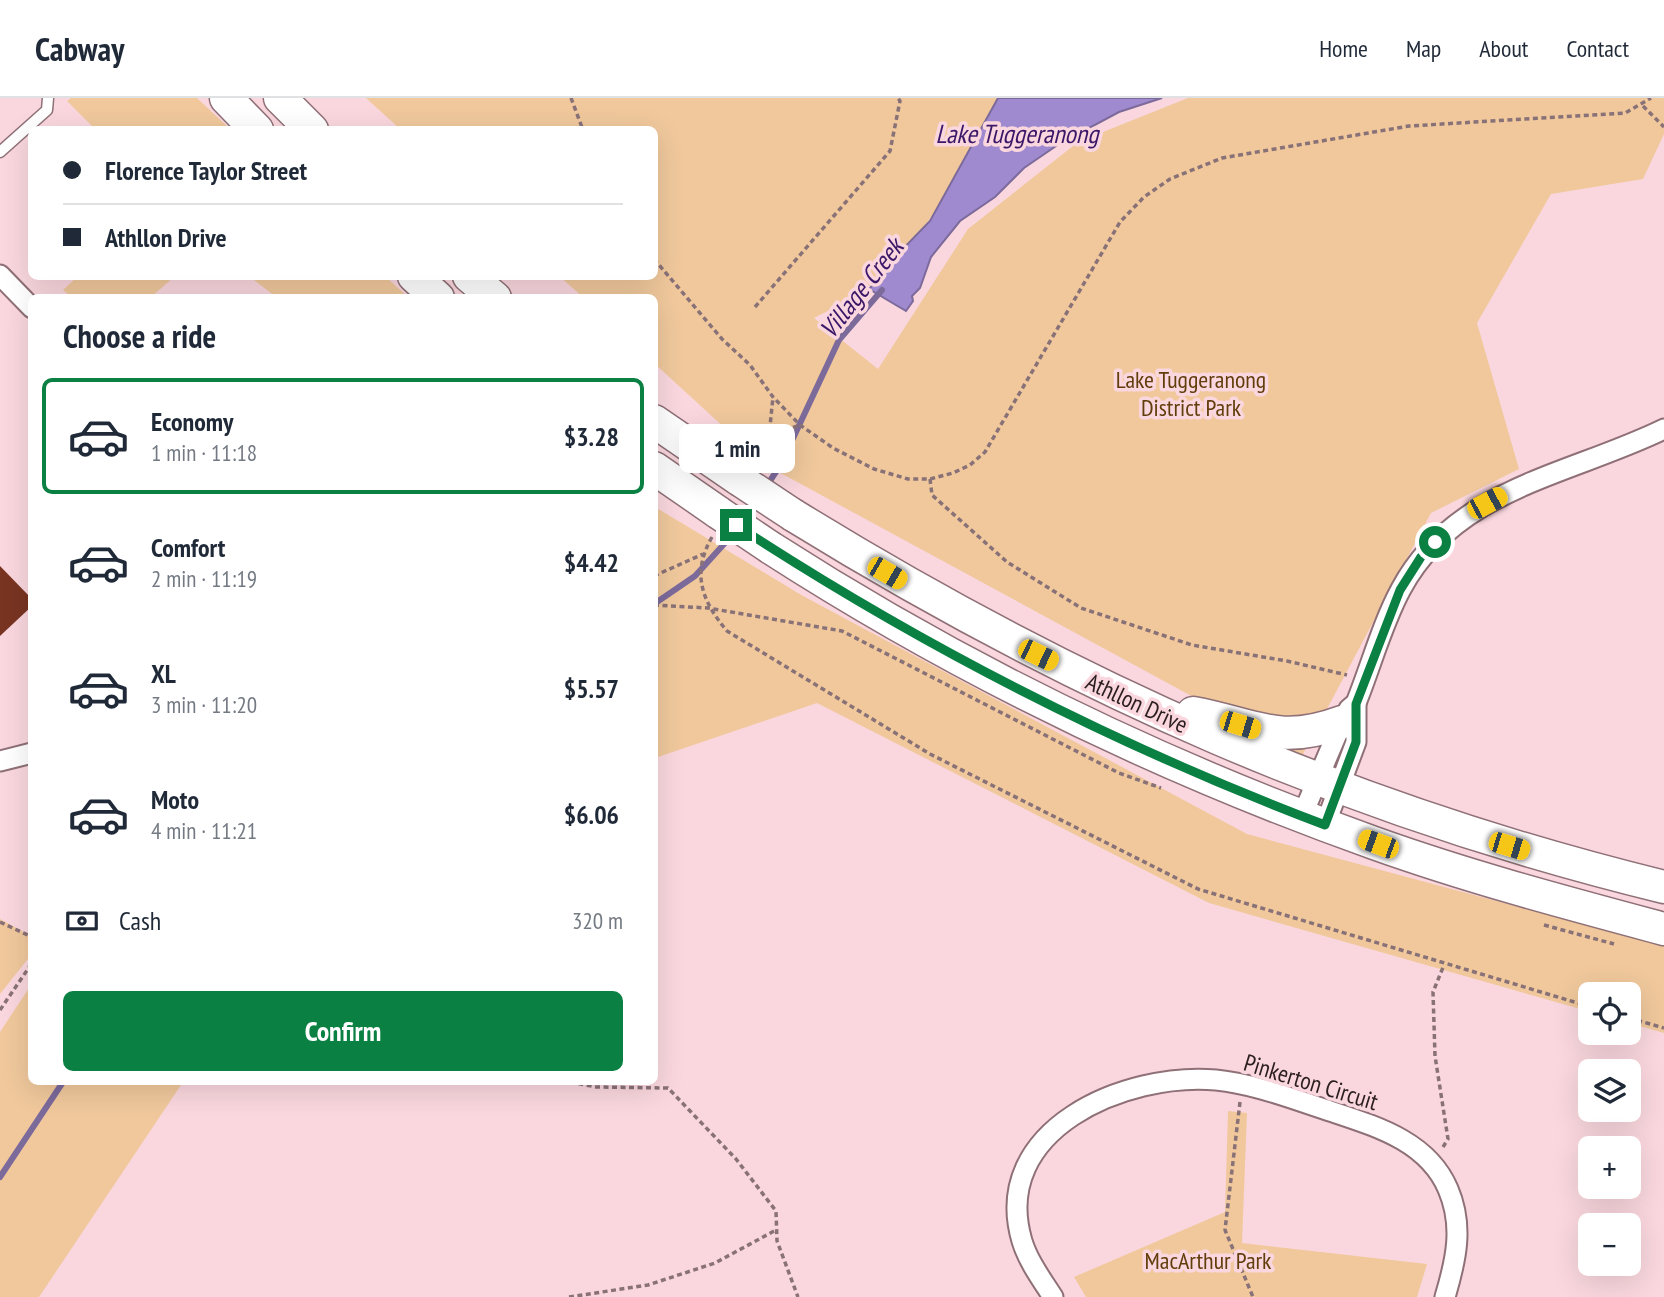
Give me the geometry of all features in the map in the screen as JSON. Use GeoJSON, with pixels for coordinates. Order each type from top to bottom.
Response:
{"type":"FeatureCollection","features":[{"type":"Feature","properties":{"kind":"main road"},"geometry":{"type":"LineString","coordinates":[[226,98],[253,126]]}},
{"type":"Feature","properties":{"kind":"main road"},"geometry":{"type":"LineString","coordinates":[[281,98],[308,126]]}},
{"type":"Feature","properties":{"kind":"main road"},"geometry":{"type":"LineString","coordinates":[[418,280],[434,294]]}},
{"type":"Feature","properties":{"kind":"main road"},"geometry":{"type":"LineString","coordinates":[[474,280],[490,294]]}},
{"type":"Feature","properties":{"kind":"main road","name":"Athllon Drive"},"geometry":{"type":"LineString","coordinates":[[658,423],[749,468],[793,515],[982,627],[1136,704],[1328,785],[1542,857],[1664,887]]}},
{"type":"Feature","properties":{"kind":"main road","name":"Athllon Drive"},"geometry":{"type":"LineString","coordinates":[[658,471],[771,548],[931,643],[1056,709],[1186,770],[1314,821],[1522,891],[1664,929]]}},
{"type":"Feature","properties":{"kind":"main road"},"geometry":{"type":"LineString","coordinates":[[1136,704],[1217,718],[1263,732],[1287,735],[1315,733],[1349,713]]}},
{"type":"Feature","properties":{"kind":"street"},"geometry":{"type":"LineString","coordinates":[[0,275],[28,304]]}},
{"type":"Feature","properties":{"kind":"street"},"geometry":{"type":"LineString","coordinates":[[1314,821],[1328,785],[1349,713],[1366,680],[1400,590],[1421,557],[1449,527],[1466,514],[1508,492],[1628,447],[1664,429]]}},
{"type":"Feature","properties":{"kind":"street"},"geometry":{"type":"LineString","coordinates":[[0,761],[28,754]]}},
{"type":"Feature","properties":{"kind":"street","name":"Pinkerton Circuit"},"geometry":{"type":"LineString","coordinates":[[1053,1297],[1022,1241],[1017,1211],[1022,1180],[1042,1140],[1071,1114],[1136,1087],[1175,1081],[1214,1080],[1242,1084],[1379,1127],[1408,1142],[1431,1163],[1448,1188],[1458,1230],[1457,1258],[1445,1297]]}},
{"type":"Feature","properties":{"kind":"lane"},"geometry":{"type":"LineString","coordinates":[[29,126],[47,110],[48,98]]}},
{"type":"Feature","properties":{"kind":"lane"},"geometry":{"type":"LineString","coordinates":[[0,152],[28,127]]}},
{"type":"Feature","properties":{"kind":"path"},"geometry":{"type":"LineString","coordinates":[[571,98],[582,126]]}},
{"type":"Feature","properties":{"kind":"path"},"geometry":{"type":"LineString","coordinates":[[755,307],[890,150],[900,101],[898,98]]}},
{"type":"Feature","properties":{"kind":"path"},"geometry":{"type":"LineString","coordinates":[[658,265],[722,340],[750,365],[773,397],[800,425],[832,448],[874,469],[908,479],[930,479],[970,465],[985,452],[1120,222],[1144,197],[1170,179],[1222,158],[1343,136],[1409,126],[1625,113],[1643,106],[1651,98]]}},
{"type":"Feature","properties":{"kind":"path"},"geometry":{"type":"LineString","coordinates":[[1643,106],[1664,127]]}},
{"type":"Feature","properties":{"kind":"path"},"geometry":{"type":"LineString","coordinates":[[749,468],[769,436],[773,397]]}},
{"type":"Feature","properties":{"kind":"path"},"geometry":{"type":"LineString","coordinates":[[769,436],[800,425]]}},
{"type":"Feature","properties":{"kind":"path"},"geometry":{"type":"LineString","coordinates":[[930,479],[932,495],[1007,562],[1081,608],[1192,645],[1287,661],[1366,680]]}},
{"type":"Feature","properties":{"kind":"path"},"geometry":{"type":"LineString","coordinates":[[658,574],[702,554]]}},
{"type":"Feature","properties":{"kind":"path"},"geometry":{"type":"LineString","coordinates":[[658,605],[708,608],[727,631],[930,754],[1198,889],[1578,1003]]}},
{"type":"Feature","properties":{"kind":"path"},"geometry":{"type":"LineString","coordinates":[[0,922],[28,935]]}},
{"type":"Feature","properties":{"kind":"path"},"geometry":{"type":"LineString","coordinates":[[1431,1163],[1448,1139],[1435,1056],[1433,992],[1444,965]]}},
{"type":"Feature","properties":{"kind":"path"},"geometry":{"type":"LineString","coordinates":[[0,1010],[2,1003],[28,968]]}},
{"type":"Feature","properties":{"kind":"path"},"geometry":{"type":"LineString","coordinates":[[1641,1021],[1664,1028]]}},
{"type":"Feature","properties":{"kind":"path"},"geometry":{"type":"LineString","coordinates":[[1242,1084],[1226,1230],[1253,1297]]}},
{"type":"Feature","properties":{"kind":"path"},"geometry":{"type":"LineString","coordinates":[[586,1085],[668,1088],[736,1159],[776,1211],[777,1241],[798,1297]]}},
{"type":"Feature","properties":{"kind":"path"},"geometry":{"type":"LineString","coordinates":[[569,1297],[648,1285],[715,1263],[776,1230]]}},
{"type":"Feature","properties":{"kind":"green space"},"geometry":{"type":"Polygon","coordinates":[[[71,98],[197,98],[227,126],[92,126],[67,101],[71,98]]]}},
{"type":"Feature","properties":{"kind":"green space","name":"Lake Tuggeranong District Park"},"geometry":{"type":"Polygon","coordinates":[[[366,98],[998,98],[950,188],[920,232],[903,249],[887,259],[882,271],[867,288],[814,318],[878,369],[968,229],[1078,142],[1188,98],[1664,98],[1664,134],[1643,179],[1551,194],[1477,323],[1519,469],[1431,513],[1302,756],[764,464],[658,367],[658,294],[580,294],[563,280],[658,280],[658,126],[397,126],[366,98]]]}},
{"type":"Feature","properties":{"kind":"green space"},"geometry":{"type":"Polygon","coordinates":[[[74,280],[171,280],[154,294],[68,294],[63,290],[74,280]]]}},
{"type":"Feature","properties":{"kind":"green space"},"geometry":{"type":"Polygon","coordinates":[[[254,280],[389,280],[405,294],[272,294],[254,280]]]}},
{"type":"Feature","properties":{"kind":"green space"},"geometry":{"type":"Polygon","coordinates":[[[658,509],[803,596],[1247,834],[1664,946],[1664,1033],[1641,1026],[1641,982],[1578,982],[1578,1008],[1209,903],[817,703],[658,757],[658,509]]]}},
{"type":"Feature","properties":{"kind":"green space"},"geometry":{"type":"Polygon","coordinates":[[[0,919],[28,934],[28,959],[0,994],[0,919]]]}},
{"type":"Feature","properties":{"kind":"green space"},"geometry":{"type":"Polygon","coordinates":[[[28,990],[28,1085],[181,1085],[39,1297],[0,1297],[0,1032],[28,990]]]}},
{"type":"Feature","properties":{"kind":"green space","name":"MacArthur Park"},"geometry":{"type":"Polygon","coordinates":[[[1228,1111],[1247,1113],[1242,1243],[1427,1264],[1417,1297],[1086,1297],[1074,1277],[1225,1212],[1228,1111]]]}},
{"type":"Feature","properties":{"kind":"water","name":"Lake Tuggeranong"},"geometry":{"type":"Polygon","coordinates":[[[998,98],[1162,98],[1119,112],[1059,144],[1024,168],[995,197],[960,221],[931,257],[920,288],[912,296],[913,301],[906,311],[869,289],[880,277],[879,266],[897,255],[930,221],[998,98]]]}},
{"type":"Feature","properties":{"kind":"building"},"geometry":{"type":"Polygon","coordinates":[[[0,566],[28,595],[28,610],[0,636],[0,566]]]}},
{"type":"Feature","properties":{"kind":"waterway","name":"Village Creek"},"geometry":{"type":"LineString","coordinates":[[766,487],[781,464],[839,340],[882,290]]}},
{"type":"Feature","properties":{"kind":"waterway","name":"Village Creek"},"geometry":{"type":"LineString","coordinates":[[658,601],[695,576],[734,533]]}},
{"type":"Feature","properties":{"kind":"waterway","name":"Village Creek"},"geometry":{"type":"LineString","coordinates":[[0,1177],[61,1085]]}},
{"type":"Feature","properties":{"kind":"route"},"geometry":{"type":"LineString","coordinates":[[736,525],[807,571],[931,643],[1056,709],[1186,770],[1325,825],[1356,742],[1359,716],[1356,704],[1400,590],[1421,557],[1435,542]]}}]}
